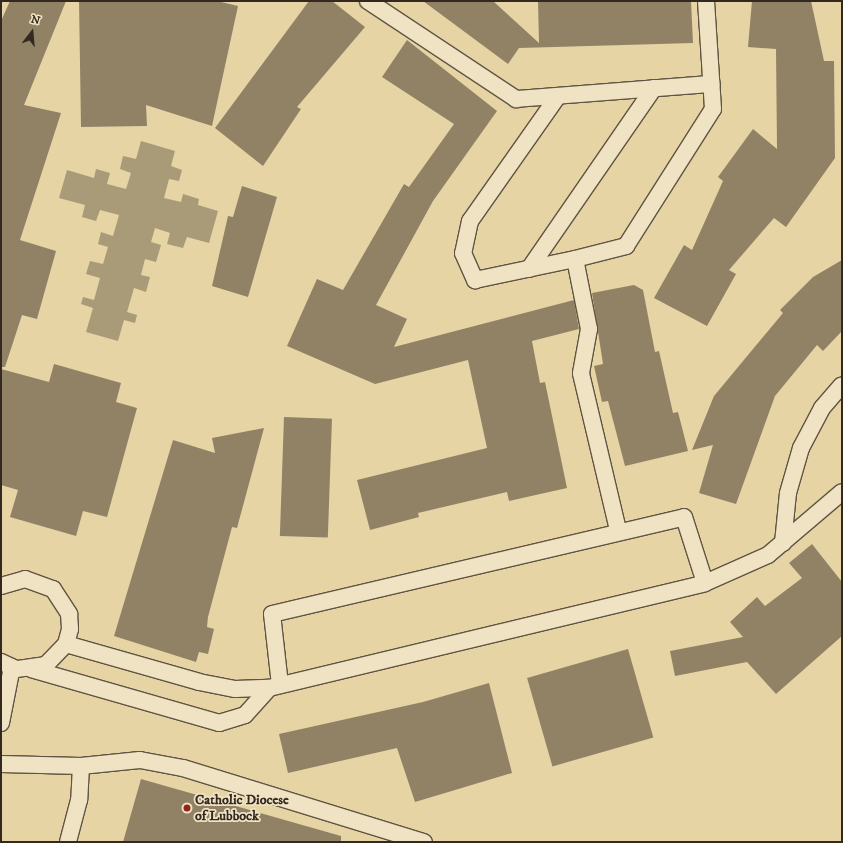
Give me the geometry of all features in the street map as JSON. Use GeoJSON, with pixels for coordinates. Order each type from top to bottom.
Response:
{"type":"FeatureCollection","features":[{"type":"Feature","properties":{"kind":"lane"},"geometry":{"type":"LineString","coordinates":[[368,1],[516,99],[711,84]]}},
{"type":"Feature","properties":{"kind":"lane"},"geometry":{"type":"LineString","coordinates":[[558,96],[470,221],[463,253],[475,280],[575,259],[626,246],[713,108],[706,1]]}},
{"type":"Feature","properties":{"kind":"lane"},"geometry":{"type":"LineString","coordinates":[[529,269],[654,88]]}},
{"type":"Feature","properties":{"kind":"lane"},"geometry":{"type":"LineString","coordinates":[[575,259],[589,329],[581,373],[618,530]]}},
{"type":"Feature","properties":{"kind":"lane"},"geometry":{"type":"LineString","coordinates":[[783,543],[788,493],[801,448],[822,408],[842,385]]}},
{"type":"Feature","properties":{"kind":"lane"},"geometry":{"type":"LineString","coordinates":[[66,644],[199,682],[235,689],[275,687],[705,583],[768,555],[842,492]]}},
{"type":"Feature","properties":{"kind":"lane"},"geometry":{"type":"LineString","coordinates":[[1,723],[7,665],[31,669],[219,723],[245,715],[275,687],[272,614],[618,530],[684,517],[705,583]]}},
{"type":"Feature","properties":{"kind":"lane"},"geometry":{"type":"LineString","coordinates":[[1,586],[25,579],[54,589],[69,614],[66,644],[46,665],[31,669]]}},
{"type":"Feature","properties":{"kind":"lane"},"geometry":{"type":"LineString","coordinates":[[1,764],[81,766],[140,760],[183,768],[424,842]]}},
{"type":"Feature","properties":{"kind":"lane"},"geometry":{"type":"LineString","coordinates":[[68,842],[79,800],[81,766]]}},
{"type":"Feature","properties":{"kind":"shaded area"},"geometry":{"type":"Polygon","coordinates":[[[141,141],[175,151],[171,166],[182,170],[179,181],[169,179],[164,198],[181,202],[183,194],[199,199],[198,205],[218,211],[209,243],[187,237],[183,248],[167,244],[170,233],[155,228],[151,242],[161,245],[156,262],[145,259],[141,275],[150,277],[146,292],[134,288],[127,312],[137,315],[135,323],[124,320],[118,341],[86,332],[93,308],[81,304],[83,297],[94,300],[100,278],[86,274],[90,261],[103,264],[108,247],[98,244],[101,232],[113,236],[119,215],[100,210],[96,221],[82,217],[85,205],[59,198],[67,170],[94,178],[96,169],[110,173],[107,184],[126,189],[131,173],[120,169],[123,156],[136,159],[141,141]]]}},
{"type":"Feature","properties":{"kind":"building"},"geometry":{"type":"Polygon","coordinates":[[[10,1],[66,1],[24,105],[61,113],[20,240],[56,251],[37,319],[22,315],[5,367],[1,367],[1,21],[10,1]]]}},
{"type":"Feature","properties":{"kind":"building"},"geometry":{"type":"Polygon","coordinates":[[[79,1],[217,1],[238,6],[212,126],[146,105],[147,126],[81,127],[79,1]]]}},
{"type":"Feature","properties":{"kind":"building"},"geometry":{"type":"Polygon","coordinates":[[[309,1],[332,1],[365,27],[297,107],[301,109],[263,166],[215,128],[309,1]]]}},
{"type":"Feature","properties":{"kind":"building"},"geometry":{"type":"Polygon","coordinates":[[[423,1],[493,1],[539,43],[538,1],[691,1],[693,43],[519,48],[508,64],[423,1]]]}},
{"type":"Feature","properties":{"kind":"building"},"geometry":{"type":"Polygon","coordinates":[[[752,1],[811,1],[824,61],[834,61],[835,158],[786,227],[774,218],[729,270],[736,274],[707,326],[654,298],[684,245],[692,250],[723,181],[718,177],[753,129],[777,149],[776,49],[748,47],[752,1]]]}},
{"type":"Feature","properties":{"kind":"building"},"geometry":{"type":"Polygon","coordinates":[[[407,40],[497,111],[433,201],[376,305],[407,319],[394,347],[574,300],[579,329],[532,341],[540,383],[545,382],[567,488],[509,501],[507,492],[418,513],[419,517],[370,530],[357,480],[487,448],[468,360],[375,384],[287,346],[317,279],[343,290],[404,184],[409,187],[454,124],[382,77],[407,40]]]}},
{"type":"Feature","properties":{"kind":"building"},"geometry":{"type":"Polygon","coordinates":[[[242,186],[277,197],[248,297],[212,286],[228,216],[233,217],[242,186]]]}},
{"type":"Feature","properties":{"kind":"building"},"geometry":{"type":"Polygon","coordinates":[[[842,260],[842,331],[823,351],[817,345],[775,396],[736,504],[699,493],[713,445],[692,450],[714,396],[783,313],[780,310],[813,277],[842,260]]]}},
{"type":"Feature","properties":{"kind":"building"},"geometry":{"type":"Polygon","coordinates":[[[634,285],[643,290],[655,352],[659,351],[673,413],[678,412],[688,451],[625,466],[608,401],[602,402],[594,366],[603,364],[592,293],[634,285]]]}},
{"type":"Feature","properties":{"kind":"building"},"geometry":{"type":"Polygon","coordinates":[[[54,364],[121,383],[116,402],[137,408],[107,517],[83,511],[76,536],[10,517],[18,490],[1,485],[1,369],[49,382],[54,364]]]}},
{"type":"Feature","properties":{"kind":"building"},"geometry":{"type":"Polygon","coordinates":[[[284,417],[332,419],[328,538],[280,536],[284,417]]]}},
{"type":"Feature","properties":{"kind":"building"},"geometry":{"type":"Polygon","coordinates":[[[264,428],[237,528],[232,527],[208,617],[207,627],[214,629],[208,654],[199,652],[196,662],[114,636],[173,440],[215,453],[212,438],[264,428]]]}},
{"type":"Feature","properties":{"kind":"building"},"geometry":{"type":"Polygon","coordinates":[[[812,544],[842,582],[842,636],[776,694],[747,662],[675,676],[670,651],[743,637],[730,622],[757,597],[765,606],[802,578],[789,563],[812,544]]]}},
{"type":"Feature","properties":{"kind":"building"},"geometry":{"type":"Polygon","coordinates":[[[628,649],[653,737],[552,766],[527,678],[628,649]]]}},
{"type":"Feature","properties":{"kind":"building"},"geometry":{"type":"Polygon","coordinates":[[[489,683],[512,773],[415,802],[397,748],[288,773],[279,734],[423,702],[489,683]]]}},
{"type":"Feature","properties":{"kind":"building","name":"Catholic Diocese of Lubbock"},"geometry":{"type":"Polygon","coordinates":[[[141,779],[341,836],[341,842],[123,842],[141,779]]]}},
{"type":"Feature","properties":{"kind":"place","name":"Catholic Diocese of Lubbock"},"geometry":{"type":"Point","coordinates":[187,808]}}]}
